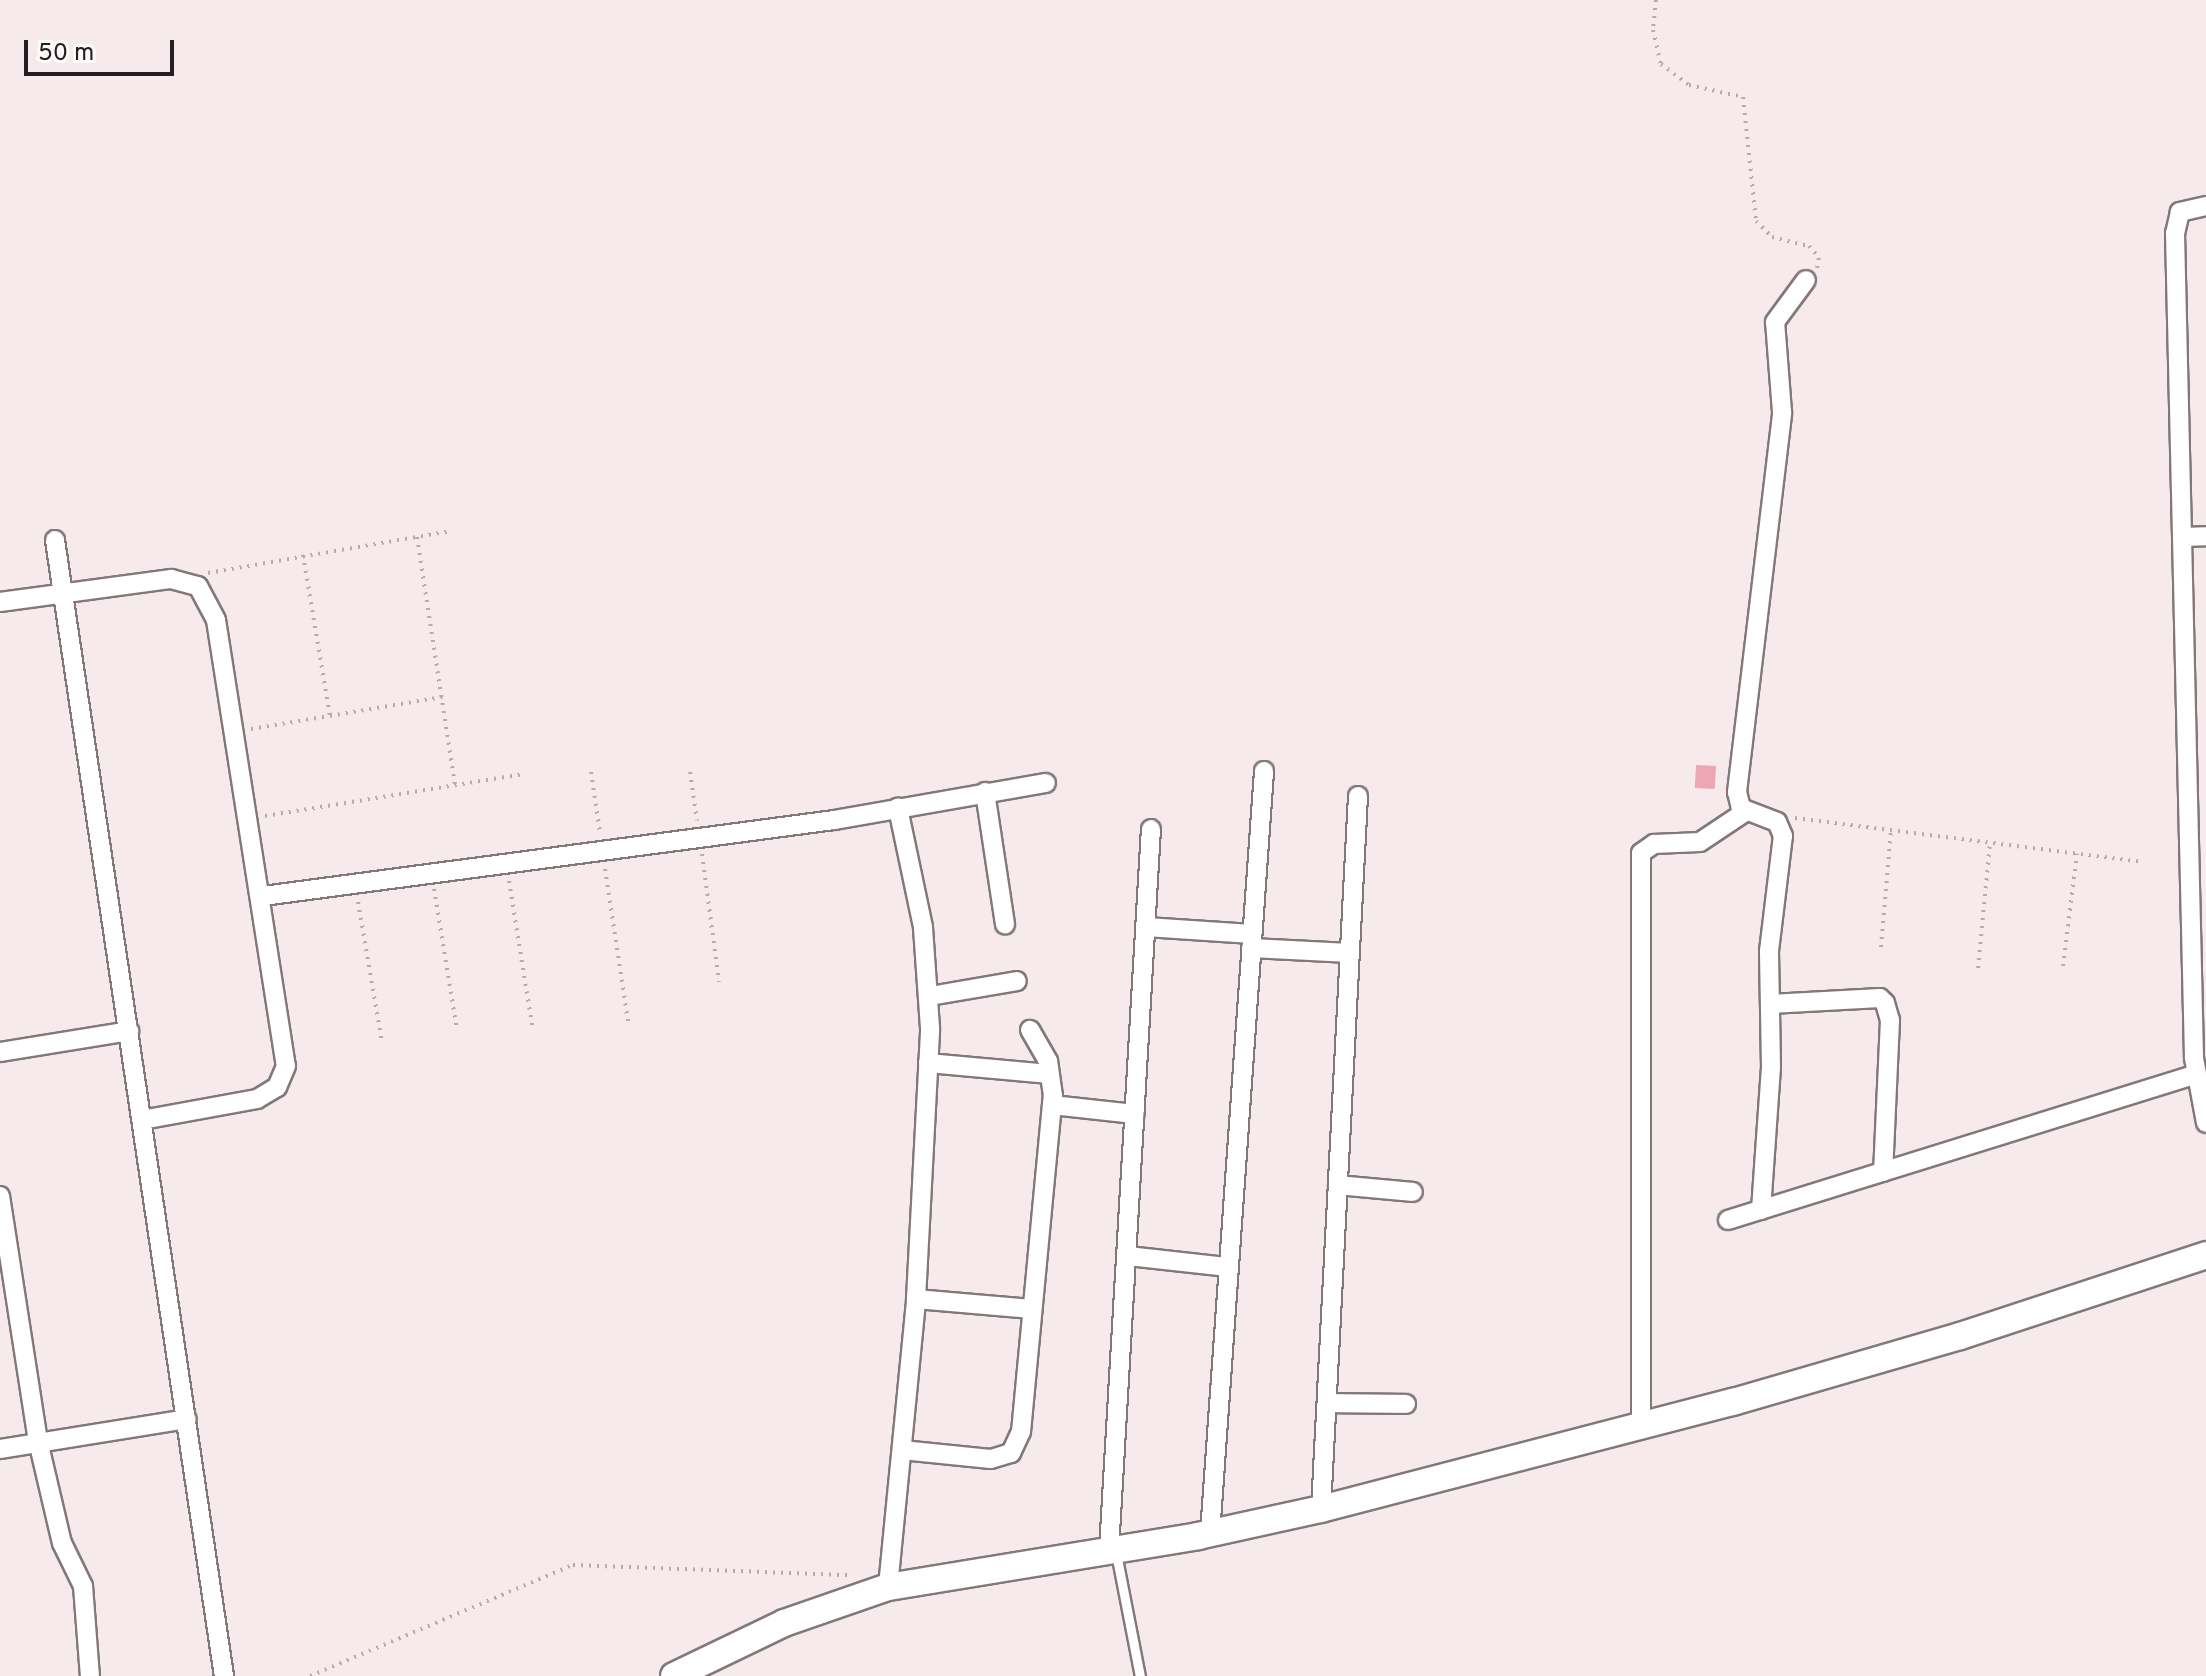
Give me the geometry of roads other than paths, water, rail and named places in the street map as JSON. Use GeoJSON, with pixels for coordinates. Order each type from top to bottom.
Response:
{"type":"FeatureCollection","features":[{"type":"Feature","properties":{"kind":"street"},"geometry":{"type":"LineString","coordinates":[[2206,206],[2180,212],[2175,233],[2182,537],[2198,855],[2197,1074],[2206,1123]]}},
{"type":"Feature","properties":{"kind":"street"},"geometry":{"type":"LineString","coordinates":[[1745,812],[1737,792],[1782,412],[1775,322],[1806,280]]}},
{"type":"Feature","properties":{"kind":"street"},"geometry":{"type":"LineString","coordinates":[[2182,537],[2206,536]]}},
{"type":"Feature","properties":{"kind":"street"},"geometry":{"type":"LineString","coordinates":[[55,540],[224,1676]]}},
{"type":"Feature","properties":{"kind":"street"},"geometry":{"type":"LineString","coordinates":[[0,602],[181,581],[198,586],[209,599],[236,732],[263,896],[285,1049],[282,1079],[257,1099],[142,1120]]}},
{"type":"Feature","properties":{"kind":"street"},"geometry":{"type":"LineString","coordinates":[[1210,1534],[1264,771]]}},
{"type":"Feature","properties":{"kind":"street"},"geometry":{"type":"LineString","coordinates":[[263,896],[699,838],[1046,783]]}},
{"type":"Feature","properties":{"kind":"street"},"geometry":{"type":"LineString","coordinates":[[985,792],[1005,925]]}},
{"type":"Feature","properties":{"kind":"street"},"geometry":{"type":"LineString","coordinates":[[1321,1509],[1358,796]]}},
{"type":"Feature","properties":{"kind":"street"},"geometry":{"type":"LineString","coordinates":[[889,1582],[916,1299],[930,996],[923,927],[898,808]]}},
{"type":"Feature","properties":{"kind":"street"},"geometry":{"type":"LineString","coordinates":[[1641,1428],[1641,853],[1654,844],[1700,842],[1745,812],[1777,822],[1783,836],[1769,951],[1771,1067],[1761,1210]]}},
{"type":"Feature","properties":{"kind":"street"},"geometry":{"type":"LineString","coordinates":[[1112,1550],[1151,829]]}},
{"type":"Feature","properties":{"kind":"street"},"geometry":{"type":"LineString","coordinates":[[1146,927],[1350,953]]}},
{"type":"Feature","properties":{"kind":"street"},"geometry":{"type":"LineString","coordinates":[[930,996],[1017,981]]}},
{"type":"Feature","properties":{"kind":"street"},"geometry":{"type":"LineString","coordinates":[[1770,1004],[1880,998],[1885,1003],[1890,1020],[1883,1172]]}},
{"type":"Feature","properties":{"kind":"street"},"geometry":{"type":"LineString","coordinates":[[902,1450],[991,1459],[1011,1453],[1021,1432],[1052,1105],[1050,1074],[1030,1030]]}},
{"type":"Feature","properties":{"kind":"street"},"geometry":{"type":"LineString","coordinates":[[0,1052],[129,1031]]}},
{"type":"Feature","properties":{"kind":"street"},"geometry":{"type":"LineString","coordinates":[[928,1063],[1050,1074]]}},
{"type":"Feature","properties":{"kind":"street"},"geometry":{"type":"LineString","coordinates":[[1728,1220],[2197,1074]]}},
{"type":"Feature","properties":{"kind":"street"},"geometry":{"type":"LineString","coordinates":[[1052,1105],[1135,1114]]}},
{"type":"Feature","properties":{"kind":"street"},"geometry":{"type":"LineString","coordinates":[[1338,1185],[1413,1192]]}},
{"type":"Feature","properties":{"kind":"street"},"geometry":{"type":"LineString","coordinates":[[0,1196],[38,1441],[57,1527],[83,1586],[90,1676]]}},
{"type":"Feature","properties":{"kind":"street"},"geometry":{"type":"LineString","coordinates":[[674,1676],[784,1623],[889,1582],[1210,1534],[1321,1509],[1641,1428],[1960,1336],[2206,1255]]}},
{"type":"Feature","properties":{"kind":"street"},"geometry":{"type":"LineString","coordinates":[[1128,1256],[1228,1267]]}},
{"type":"Feature","properties":{"kind":"street"},"geometry":{"type":"LineString","coordinates":[[916,1299],[1032,1309]]}},
{"type":"Feature","properties":{"kind":"street"},"geometry":{"type":"LineString","coordinates":[[1327,1403],[1406,1404]]}},
{"type":"Feature","properties":{"kind":"street"},"geometry":{"type":"LineString","coordinates":[[0,1449],[187,1419]]}},
{"type":"Feature","properties":{"kind":"lane"},"geometry":{"type":"LineString","coordinates":[[1112,1550],[1140,1676]]}}]}
